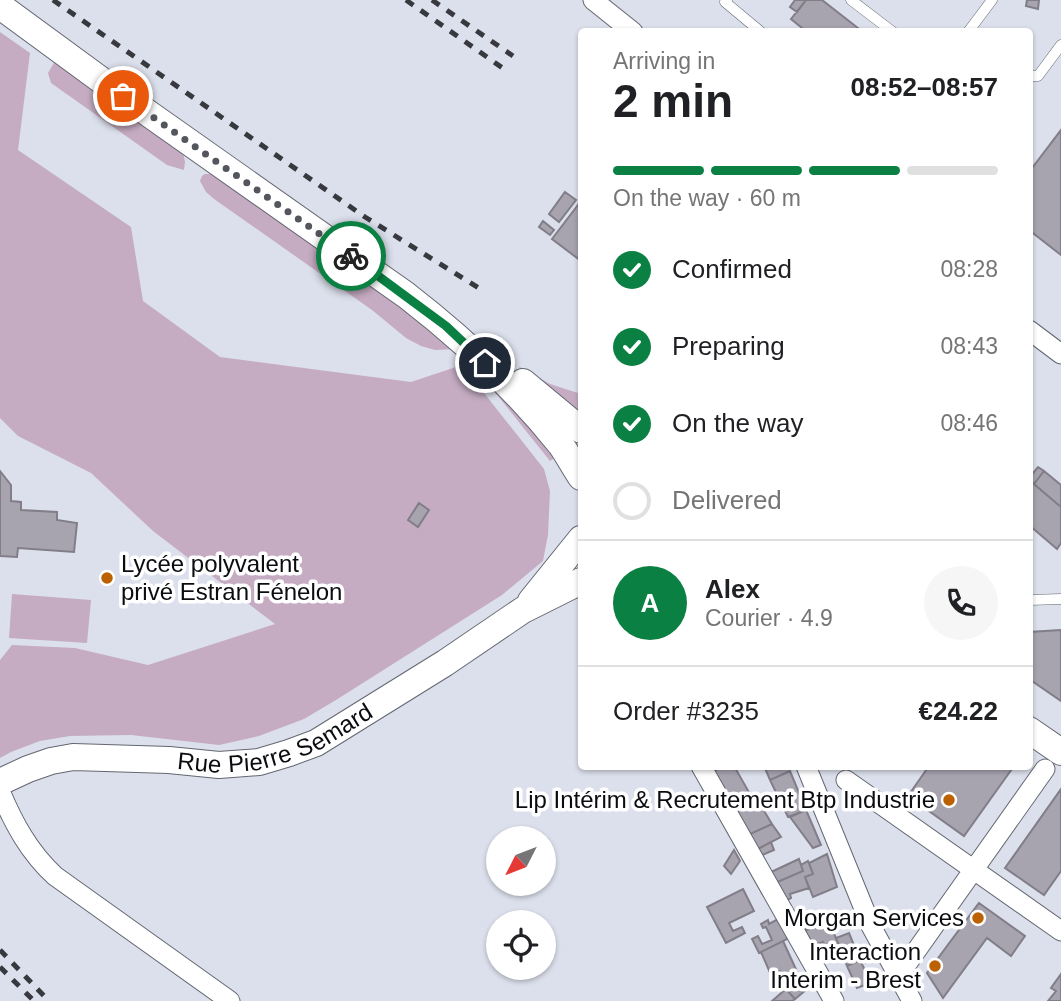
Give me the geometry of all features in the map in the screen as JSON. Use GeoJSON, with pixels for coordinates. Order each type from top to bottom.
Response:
{"type":"FeatureCollection","features":[{"type":"Feature","properties":{"kind":"main road"},"geometry":{"type":"LineString","coordinates":[[6,0],[417,291],[578,427]]}},
{"type":"Feature","properties":{"kind":"main road"},"geometry":{"type":"LineString","coordinates":[[0,6],[446,326],[517,394],[563,448],[578,472]]}},
{"type":"Feature","properties":{"kind":"main road","name":"Rue Pierre Semard"},"geometry":{"type":"LineString","coordinates":[[523,610],[578,543]]}},
{"type":"Feature","properties":{"kind":"main road","name":"Rue Pierre Semard"},"geometry":{"type":"LineString","coordinates":[[0,782],[51,761],[73,757],[169,760],[219,765],[259,762],[289,753],[316,743],[422,678],[523,610],[578,582]]}},
{"type":"Feature","properties":{"kind":"main road"},"geometry":{"type":"LineString","coordinates":[[1033,713],[1061,733]]}},
{"type":"Feature","properties":{"kind":"main road"},"geometry":{"type":"LineString","coordinates":[[1033,735],[1053,761]]}},
{"type":"Feature","properties":{"kind":"street"},"geometry":{"type":"LineString","coordinates":[[593,0],[628,28]]}},
{"type":"Feature","properties":{"kind":"street"},"geometry":{"type":"LineString","coordinates":[[1033,333],[1061,354]]}},
{"type":"Feature","properties":{"kind":"street"},"geometry":{"type":"LineString","coordinates":[[897,978],[1053,761]]}},
{"type":"Feature","properties":{"kind":"street"},"geometry":{"type":"LineString","coordinates":[[703,770],[834,1001]]}},
{"type":"Feature","properties":{"kind":"street"},"geometry":{"type":"LineString","coordinates":[[808,770],[871,926],[897,978],[912,1001]]}},
{"type":"Feature","properties":{"kind":"street"},"geometry":{"type":"LineString","coordinates":[[846,780],[1061,931]]}},
{"type":"Feature","properties":{"kind":"street"},"geometry":{"type":"LineString","coordinates":[[0,791],[16,828],[40,862],[55,876],[230,1001]]}},
{"type":"Feature","properties":{"kind":"lane"},"geometry":{"type":"LineString","coordinates":[[851,0],[888,28]]}},
{"type":"Feature","properties":{"kind":"lane"},"geometry":{"type":"LineString","coordinates":[[971,28],[992,0]]}},
{"type":"Feature","properties":{"kind":"lane"},"geometry":{"type":"LineString","coordinates":[[725,1],[756,28]]}},
{"type":"Feature","properties":{"kind":"lane"},"geometry":{"type":"LineString","coordinates":[[1033,76],[1038,76],[1061,45]]}},
{"type":"Feature","properties":{"kind":"lane"},"geometry":{"type":"LineString","coordinates":[[1033,600],[1061,599]]}},
{"type":"Feature","properties":{"kind":"shaded area"},"geometry":{"type":"Polygon","coordinates":[[[0,32],[30,53],[18,150],[131,227],[143,301],[220,357],[411,382],[462,365],[544,469],[550,491],[548,535],[543,561],[502,595],[336,700],[304,719],[259,736],[219,745],[131,735],[70,736],[40,741],[0,758],[0,660],[12,645],[75,648],[148,665],[275,624],[153,531],[91,473],[18,436],[0,418],[0,32]]]}},
{"type":"Feature","properties":{"kind":"shaded area"},"geometry":{"type":"Polygon","coordinates":[[[55,61],[183,152],[184,170],[167,165],[51,83],[48,73],[55,61]]]}},
{"type":"Feature","properties":{"kind":"shaded area"},"geometry":{"type":"Polygon","coordinates":[[[205,174],[216,174],[454,341],[457,349],[435,350],[406,338],[372,310],[214,199],[200,181],[205,174]]]}},
{"type":"Feature","properties":{"kind":"shaded area"},"geometry":{"type":"Polygon","coordinates":[[[470,361],[504,394],[554,458],[550,461],[470,361]]]}},
{"type":"Feature","properties":{"kind":"shaded area"},"geometry":{"type":"Polygon","coordinates":[[[518,366],[550,384],[578,393],[578,418],[531,380],[518,366]]]}},
{"type":"Feature","properties":{"kind":"shaded area"},"geometry":{"type":"Polygon","coordinates":[[[12,594],[91,600],[87,643],[9,638],[12,594]]]}},
{"type":"Feature","properties":{"kind":"building"},"geometry":{"type":"Polygon","coordinates":[[[795,0],[806,0],[797,12],[790,7],[795,0]]]}},
{"type":"Feature","properties":{"kind":"building"},"geometry":{"type":"Polygon","coordinates":[[[806,0],[822,0],[858,28],[802,28],[791,19],[806,0]]]}},
{"type":"Feature","properties":{"kind":"building"},"geometry":{"type":"Polygon","coordinates":[[[1027,0],[1039,0],[1038,9],[1026,6],[1027,0]]]}},
{"type":"Feature","properties":{"kind":"building"},"geometry":{"type":"Polygon","coordinates":[[[1061,130],[1061,255],[1033,233],[1033,167],[1061,130]]]}},
{"type":"Feature","properties":{"kind":"building"},"geometry":{"type":"Polygon","coordinates":[[[565,192],[576,200],[559,222],[549,214],[565,192]]]}},
{"type":"Feature","properties":{"kind":"building"},"geometry":{"type":"Polygon","coordinates":[[[578,205],[578,259],[552,239],[578,205]]]}},
{"type":"Feature","properties":{"kind":"building"},"geometry":{"type":"Polygon","coordinates":[[[543,221],[554,230],[550,235],[539,227],[543,221]]]}},
{"type":"Feature","properties":{"kind":"building"},"geometry":{"type":"Polygon","coordinates":[[[1038,467],[1044,471],[1034,484],[1033,473],[1038,467]]]}},
{"type":"Feature","properties":{"kind":"building"},"geometry":{"type":"Polygon","coordinates":[[[0,471],[11,485],[11,501],[21,502],[21,510],[57,512],[57,520],[77,523],[74,552],[18,548],[17,557],[0,556],[0,471]]]}},
{"type":"Feature","properties":{"kind":"building"},"geometry":{"type":"Polygon","coordinates":[[[1044,471],[1061,485],[1061,507],[1034,484],[1044,471]]]}},
{"type":"Feature","properties":{"kind":"building"},"geometry":{"type":"Polygon","coordinates":[[[1033,483],[1061,507],[1061,543],[1057,549],[1033,528],[1033,483]]]}},
{"type":"Feature","properties":{"kind":"building"},"geometry":{"type":"Polygon","coordinates":[[[419,503],[429,510],[418,527],[408,520],[419,503]]]}},
{"type":"Feature","properties":{"kind":"building"},"geometry":{"type":"Polygon","coordinates":[[[1061,630],[1061,701],[1033,682],[1033,632],[1061,630]]]}},
{"type":"Feature","properties":{"kind":"building"},"geometry":{"type":"Polygon","coordinates":[[[736,770],[750,794],[730,805],[712,772],[736,770]]]}},
{"type":"Feature","properties":{"kind":"building"},"geometry":{"type":"Polygon","coordinates":[[[766,770],[790,770],[790,771],[770,780],[766,770]]]}},
{"type":"Feature","properties":{"kind":"building"},"geometry":{"type":"Polygon","coordinates":[[[926,770],[1011,770],[964,836],[908,796],[926,770]]]}},
{"type":"Feature","properties":{"kind":"building"},"geometry":{"type":"Polygon","coordinates":[[[790,771],[806,810],[788,817],[770,780],[790,771]]]}},
{"type":"Feature","properties":{"kind":"building"},"geometry":{"type":"Polygon","coordinates":[[[1061,789],[1061,871],[1044,895],[1005,868],[1061,789]]]}},
{"type":"Feature","properties":{"kind":"building"},"geometry":{"type":"Polygon","coordinates":[[[753,793],[772,824],[748,835],[730,805],[753,793]]]}},
{"type":"Feature","properties":{"kind":"building"},"geometry":{"type":"Polygon","coordinates":[[[806,810],[821,845],[813,848],[790,817],[806,810]]]}},
{"type":"Feature","properties":{"kind":"building"},"geometry":{"type":"Polygon","coordinates":[[[772,824],[781,837],[756,850],[748,835],[772,824]]]}},
{"type":"Feature","properties":{"kind":"building"},"geometry":{"type":"Polygon","coordinates":[[[771,842],[774,850],[760,856],[756,850],[771,842]]]}},
{"type":"Feature","properties":{"kind":"building"},"geometry":{"type":"Polygon","coordinates":[[[734,850],[740,861],[731,874],[724,866],[734,850]]]}},
{"type":"Feature","properties":{"kind":"building"},"geometry":{"type":"Polygon","coordinates":[[[827,854],[837,887],[813,897],[805,877],[813,874],[809,863],[827,854]]]}},
{"type":"Feature","properties":{"kind":"building"},"geometry":{"type":"Polygon","coordinates":[[[799,859],[803,871],[775,883],[769,873],[799,859]]]}},
{"type":"Feature","properties":{"kind":"building"},"geometry":{"type":"Polygon","coordinates":[[[808,861],[813,874],[805,877],[809,888],[790,894],[791,898],[784,902],[775,883],[803,871],[801,865],[808,861]]]}},
{"type":"Feature","properties":{"kind":"building"},"geometry":{"type":"Polygon","coordinates":[[[743,889],[754,911],[729,923],[733,931],[742,927],[745,933],[726,943],[707,907],[743,889]]]}},
{"type":"Feature","properties":{"kind":"building"},"geometry":{"type":"Polygon","coordinates":[[[979,903],[1025,936],[1011,956],[987,938],[943,998],[927,973],[979,903]]]}},
{"type":"Feature","properties":{"kind":"building"},"geometry":{"type":"Polygon","coordinates":[[[782,917],[791,937],[759,953],[752,939],[758,936],[762,944],[772,940],[766,927],[763,928],[761,924],[768,920],[769,924],[782,917]]]}},
{"type":"Feature","properties":{"kind":"building"},"geometry":{"type":"Polygon","coordinates":[[[820,917],[823,926],[806,930],[802,922],[820,917]]]}},
{"type":"Feature","properties":{"kind":"building"},"geometry":{"type":"Polygon","coordinates":[[[830,924],[838,943],[826,948],[823,942],[809,947],[803,938],[806,930],[830,924]]]}},
{"type":"Feature","properties":{"kind":"building"},"geometry":{"type":"Polygon","coordinates":[[[849,933],[860,960],[847,966],[836,938],[849,933]]]}},
{"type":"Feature","properties":{"kind":"building"},"geometry":{"type":"Polygon","coordinates":[[[783,941],[800,978],[788,988],[780,971],[771,975],[761,952],[783,941]]]}},
{"type":"Feature","properties":{"kind":"building"},"geometry":{"type":"Polygon","coordinates":[[[860,960],[871,983],[857,988],[847,966],[860,960]]]}},
{"type":"Feature","properties":{"kind":"building"},"geometry":{"type":"Polygon","coordinates":[[[806,973],[813,984],[795,999],[786,989],[806,973]]]}},
{"type":"Feature","properties":{"kind":"building"},"geometry":{"type":"Polygon","coordinates":[[[1061,974],[1061,1001],[1048,1001],[1056,991],[1051,988],[1061,974]]]}},
{"type":"Feature","properties":{"kind":"building"},"geometry":{"type":"Polygon","coordinates":[[[786,989],[795,999],[772,1001],[786,989]]]}},
{"type":"Feature","properties":{"kind":"railway"},"geometry":{"type":"LineString","coordinates":[[53,0],[365,217],[485,292]]}},
{"type":"Feature","properties":{"kind":"railway"},"geometry":{"type":"LineString","coordinates":[[406,0],[504,69]]}},
{"type":"Feature","properties":{"kind":"railway"},"geometry":{"type":"LineString","coordinates":[[432,0],[513,56]]}},
{"type":"Feature","properties":{"kind":"railway"},"geometry":{"type":"LineString","coordinates":[[0,950],[49,1001]]}},
{"type":"Feature","properties":{"kind":"railway"},"geometry":{"type":"LineString","coordinates":[[0,967],[34,1001]]}},
{"type":"Feature","properties":{"kind":"way so far"},"geometry":{"type":"LineString","coordinates":[[123,96],[351,256]]}},
{"type":"Feature","properties":{"kind":"place","name":"Lycée polyvalent privé Estran Fénelon"},"geometry":{"type":"Point","coordinates":[107,578]}},
{"type":"Feature","properties":{"kind":"place","name":"Lip Intérim & Recrutement Btp Industrie"},"geometry":{"type":"Point","coordinates":[949,800]}},
{"type":"Feature","properties":{"kind":"place","name":"Morgan Services"},"geometry":{"type":"Point","coordinates":[978,918]}},
{"type":"Feature","properties":{"kind":"place","name":"Interaction Interim - Brest"},"geometry":{"type":"Point","coordinates":[935,966]}},
{"type":"Feature","properties":{"kind":"route"},"geometry":{"type":"LineString","coordinates":[[351,256],[446,326],[485,363]]}}]}
